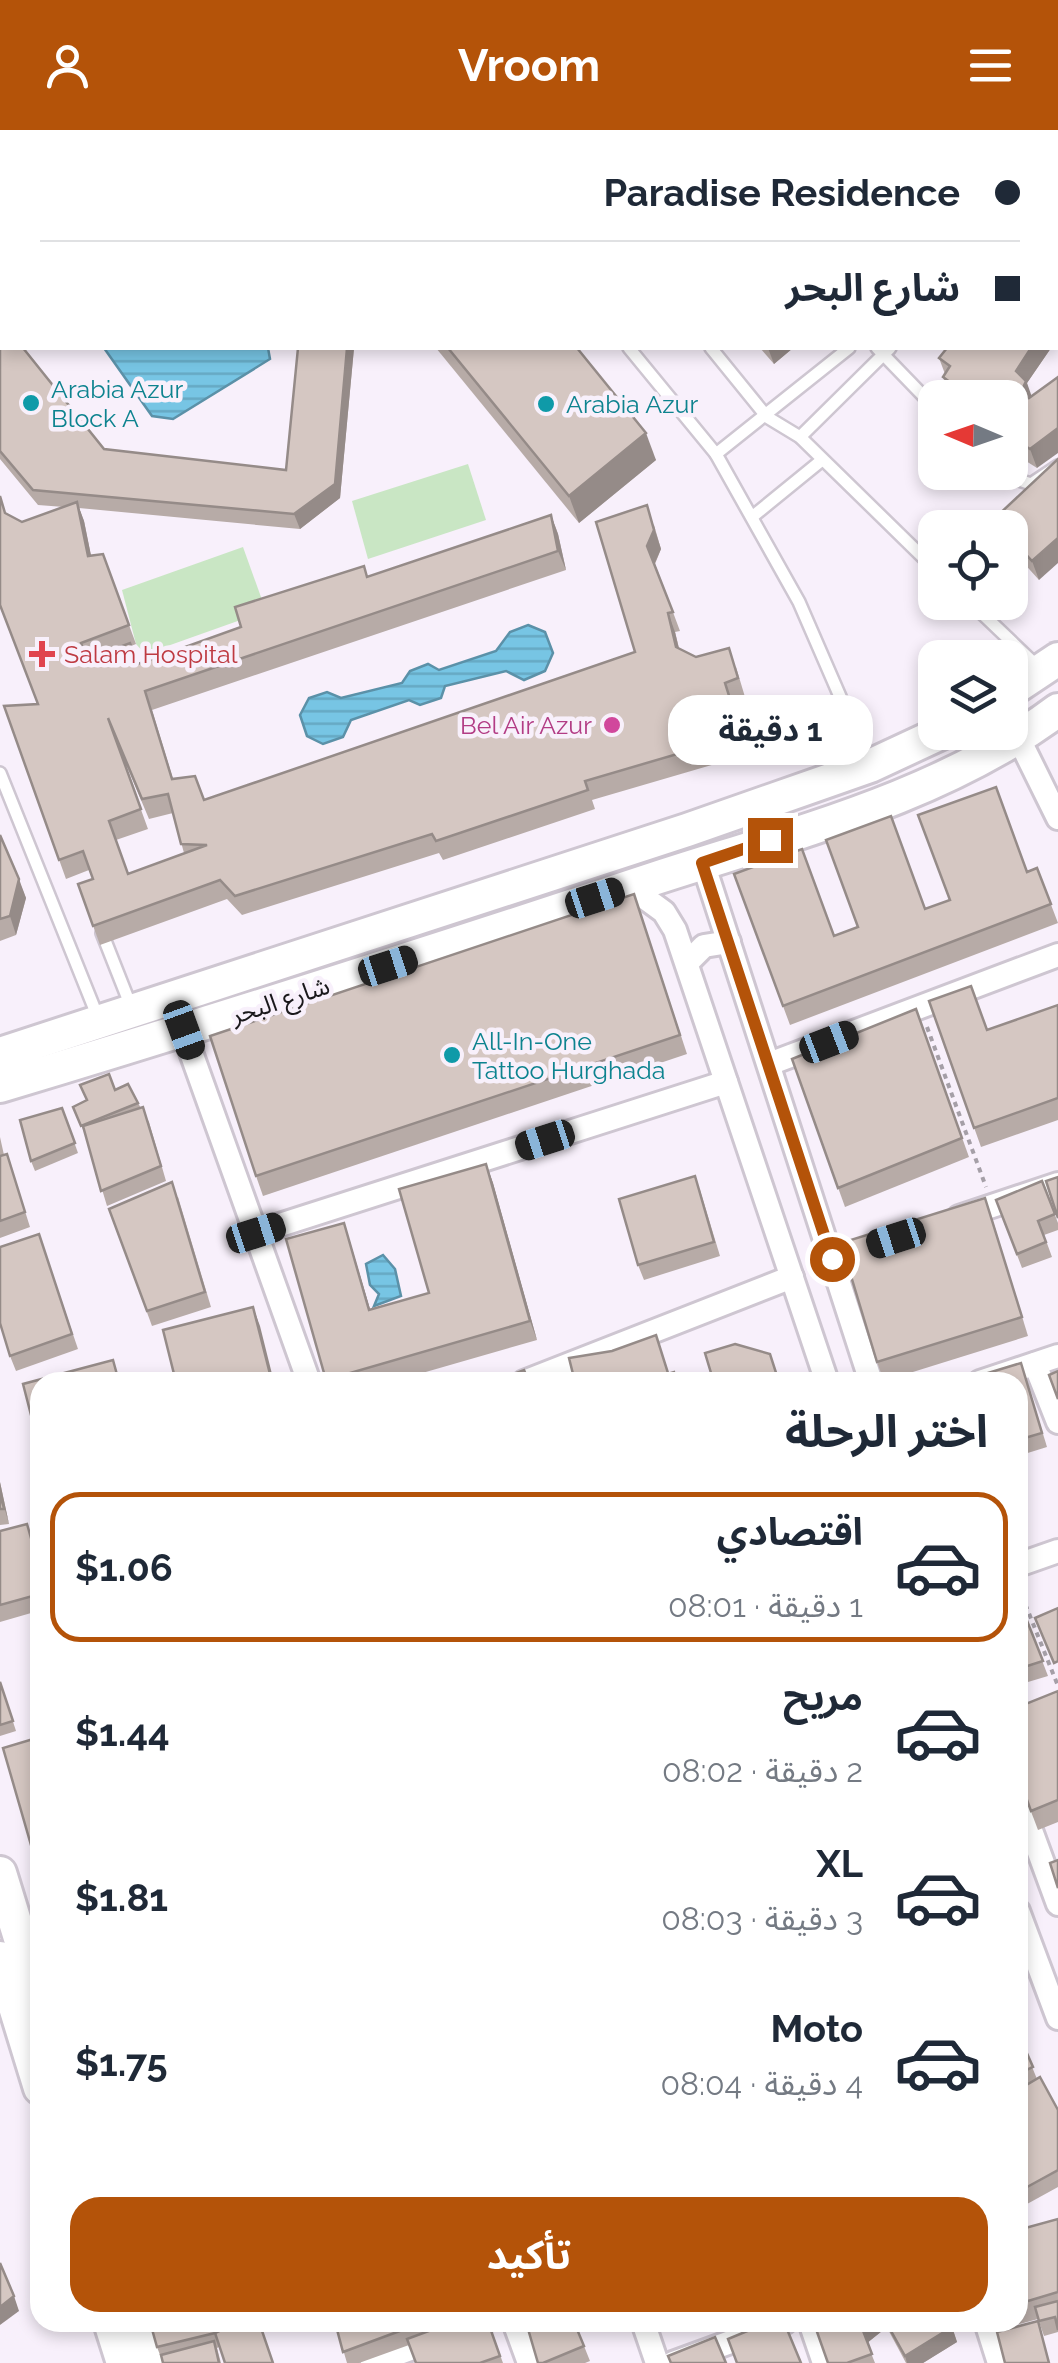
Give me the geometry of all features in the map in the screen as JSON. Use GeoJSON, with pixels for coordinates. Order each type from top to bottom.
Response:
{"type":"FeatureCollection","features":[{"type":"Feature","properties":{"kind":"main road"},"geometry":{"type":"LineString","coordinates":[[1028,679],[1050,665]]}},
{"type":"Feature","properties":{"kind":"main road","name":"شارع البحر"},"geometry":{"type":"LineString","coordinates":[[1028,730],[1058,710]]}},
{"type":"Feature","properties":{"kind":"main road","name":"شارع البحر"},"geometry":{"type":"LineString","coordinates":[[0,1054],[101,1024],[870,766],[918,744]]}},
{"type":"Feature","properties":{"kind":"main road","name":"شارع البحر"},"geometry":{"type":"LineString","coordinates":[[0,1086],[702,863],[928,783],[993,750]]}},
{"type":"Feature","properties":{"kind":"main road"},"geometry":{"type":"LineString","coordinates":[[0,1873],[30,1970]]}},
{"type":"Feature","properties":{"kind":"main road"},"geometry":{"type":"LineString","coordinates":[[0,1958],[30,2056]]}},
{"type":"Feature","properties":{"kind":"main road"},"geometry":{"type":"LineString","coordinates":[[113,2332],[123,2363]]}},
{"type":"Feature","properties":{"kind":"main road"},"geometry":{"type":"LineString","coordinates":[[145,2332],[155,2363]]}},
{"type":"Feature","properties":{"kind":"street"},"geometry":{"type":"LineString","coordinates":[[1024,750],[1058,818]]}},
{"type":"Feature","properties":{"kind":"street"},"geometry":{"type":"LineString","coordinates":[[702,863],[769,1064],[841,1256],[859,1349],[867,1372]]}},
{"type":"Feature","properties":{"kind":"street"},"geometry":{"type":"LineString","coordinates":[[630,887],[664,912],[687,963],[824,1372],[859,1349]]}},
{"type":"Feature","properties":{"kind":"street"},"geometry":{"type":"LineString","coordinates":[[687,963],[704,946],[728,942]]}},
{"type":"Feature","properties":{"kind":"street"},"geometry":{"type":"LineString","coordinates":[[769,1064],[1058,955]]}},
{"type":"Feature","properties":{"kind":"street"},"geometry":{"type":"LineString","coordinates":[[184,1030],[305,1372]]}},
{"type":"Feature","properties":{"kind":"street"},"geometry":{"type":"LineString","coordinates":[[256,1233],[726,1082]]}},
{"type":"Feature","properties":{"kind":"street"},"geometry":{"type":"LineString","coordinates":[[939,1223],[1058,1184]]}},
{"type":"Feature","properties":{"kind":"street"},"geometry":{"type":"LineString","coordinates":[[550,1372],[792,1278]]}},
{"type":"Feature","properties":{"kind":"street"},"geometry":{"type":"LineString","coordinates":[[1011,1372],[1058,1356]]}},
{"type":"Feature","properties":{"kind":"street"},"geometry":{"type":"LineString","coordinates":[[1035,1364],[1058,1422]]}},
{"type":"Feature","properties":{"kind":"street"},"geometry":{"type":"LineString","coordinates":[[1028,1562],[1058,1551]]}},
{"type":"Feature","properties":{"kind":"street"},"geometry":{"type":"LineString","coordinates":[[1028,1816],[1052,1868],[1058,1904]]}},
{"type":"Feature","properties":{"kind":"street"},"geometry":{"type":"LineString","coordinates":[[1028,1937],[1058,2018]]}},
{"type":"Feature","properties":{"kind":"street"},"geometry":{"type":"LineString","coordinates":[[361,2358],[450,2332]]}},
{"type":"Feature","properties":{"kind":"street"},"geometry":{"type":"LineString","coordinates":[[517,2332],[528,2363]]}},
{"type":"Feature","properties":{"kind":"street"},"geometry":{"type":"LineString","coordinates":[[646,2332],[657,2363]]}},
{"type":"Feature","properties":{"kind":"street"},"geometry":{"type":"LineString","coordinates":[[673,2363],[757,2332]]}},
{"type":"Feature","properties":{"kind":"street"},"geometry":{"type":"LineString","coordinates":[[813,2332],[824,2363]]}},
{"type":"Feature","properties":{"kind":"street"},"geometry":{"type":"LineString","coordinates":[[989,2332],[999,2363]]}},
{"type":"Feature","properties":{"kind":"lane"},"geometry":{"type":"LineString","coordinates":[[631,350],[716,454],[822,649],[870,766]]}},
{"type":"Feature","properties":{"kind":"lane"},"geometry":{"type":"LineString","coordinates":[[713,350],[767,417],[800,437],[918,553]]}},
{"type":"Feature","properties":{"kind":"lane"},"geometry":{"type":"LineString","coordinates":[[716,454],[848,350]]}},
{"type":"Feature","properties":{"kind":"lane"},"geometry":{"type":"LineString","coordinates":[[800,437],[884,350],[918,389]]}},
{"type":"Feature","properties":{"kind":"lane"},"geometry":{"type":"LineString","coordinates":[[752,517],[822,460]]}},
{"type":"Feature","properties":{"kind":"lane"},"geometry":{"type":"LineString","coordinates":[[1028,483],[1058,466]]}},
{"type":"Feature","properties":{"kind":"lane"},"geometry":{"type":"LineString","coordinates":[[993,620],[1050,665]]}},
{"type":"Feature","properties":{"kind":"lane"},"geometry":{"type":"LineString","coordinates":[[0,773],[101,1024]]}},
{"type":"Feature","properties":{"kind":"lane"},"geometry":{"type":"LineString","coordinates":[[97,920],[133,1013]]}},
{"type":"Feature","properties":{"kind":"path"},"geometry":{"type":"LineString","coordinates":[[919,1008],[992,1206]]}},
{"type":"Feature","properties":{"kind":"path"},"geometry":{"type":"LineString","coordinates":[[1028,1611],[1058,1686]]}},
{"type":"Feature","properties":{"kind":"green space"},"geometry":{"type":"Polygon","coordinates":[[[468,464],[486,520],[368,559],[352,501],[468,464]]]}},
{"type":"Feature","properties":{"kind":"green space"},"geometry":{"type":"Polygon","coordinates":[[[243,547],[266,611],[145,654],[136,644],[122,590],[243,547]]]}},
{"type":"Feature","properties":{"kind":"water"},"geometry":{"type":"Polygon","coordinates":[[[105,350],[268,350],[270,359],[173,419],[152,416],[105,350]]]}},
{"type":"Feature","properties":{"kind":"water"},"geometry":{"type":"Polygon","coordinates":[[[528,625],[545,632],[553,653],[545,671],[524,680],[506,671],[445,686],[441,698],[420,705],[409,700],[351,720],[343,737],[323,744],[307,736],[300,715],[309,698],[327,692],[341,698],[402,683],[410,671],[428,664],[439,670],[496,651],[510,632],[528,625]]]}},
{"type":"Feature","properties":{"kind":"water"},"geometry":{"type":"Polygon","coordinates":[[[383,1255],[395,1269],[401,1296],[374,1306],[379,1294],[370,1285],[366,1264],[383,1255]]]}},
{"type":"Feature","properties":{"kind":"building","name":"Arabia Azur Block A"},"geometry":{"type":"Polygon","coordinates":[[[0,350],[25,350],[104,449],[286,470],[298,350],[347,350],[335,484],[294,514],[33,490],[0,451],[0,350]]]}},
{"type":"Feature","properties":{"kind":"building","name":"Arabia Azur"},"geometry":{"type":"Polygon","coordinates":[[[450,350],[579,350],[646,433],[569,496],[450,350]]]}},
{"type":"Feature","properties":{"kind":"building"},"geometry":{"type":"Polygon","coordinates":[[[945,350],[1030,350],[1016,371],[1025,380],[947,380],[943,377],[950,366],[939,358],[945,350]]]}},
{"type":"Feature","properties":{"kind":"building"},"geometry":{"type":"Polygon","coordinates":[[[1058,377],[1058,428],[1030,449],[1028,397],[1058,377]]]}},
{"type":"Feature","properties":{"kind":"building"},"geometry":{"type":"Polygon","coordinates":[[[1058,459],[1058,538],[1032,561],[1028,557],[1028,510],[1004,510],[1058,459]]]}},
{"type":"Feature","properties":{"kind":"building"},"geometry":{"type":"Polygon","coordinates":[[[0,496],[5,513],[22,522],[77,502],[88,556],[103,554],[129,625],[81,643],[87,659],[130,643],[138,664],[241,627],[235,607],[364,566],[367,577],[551,515],[558,551],[145,691],[172,779],[195,776],[204,800],[635,652],[596,522],[647,505],[654,530],[647,546],[673,612],[668,613],[676,647],[696,657],[729,648],[738,678],[725,683],[737,721],[732,738],[585,781],[588,790],[436,841],[432,834],[235,896],[220,880],[93,926],[78,884],[93,879],[83,851],[59,860],[4,706],[38,704],[0,605],[0,496]],[[108,718],[141,809],[109,821],[128,874],[207,845],[181,844],[168,794],[142,799],[108,718]]]}},
{"type":"Feature","properties":{"kind":"building"},"geometry":{"type":"Polygon","coordinates":[[[996,787],[1027,872],[1037,868],[1051,904],[783,1006],[734,874],[802,849],[834,936],[858,927],[826,840],[891,816],[925,909],[950,900],[918,815],[996,787]]]}},
{"type":"Feature","properties":{"kind":"building"},"geometry":{"type":"Polygon","coordinates":[[[0,835],[19,879],[10,916],[0,919],[0,835]]]}},
{"type":"Feature","properties":{"kind":"building","name":"All-In-One Tattoo Hurghada"},"geometry":{"type":"Polygon","coordinates":[[[634,894],[680,1035],[256,1176],[210,1036],[634,894]]]}},
{"type":"Feature","properties":{"kind":"building"},"geometry":{"type":"Polygon","coordinates":[[[971,986],[987,1030],[1058,1005],[1058,1098],[974,1128],[929,1001],[971,986]]]}},
{"type":"Feature","properties":{"kind":"building"},"geometry":{"type":"Polygon","coordinates":[[[916,1009],[962,1138],[838,1188],[792,1059],[916,1009]]]}},
{"type":"Feature","properties":{"kind":"building"},"geometry":{"type":"Polygon","coordinates":[[[109,1074],[115,1090],[128,1084],[138,1103],[81,1126],[73,1107],[87,1100],[80,1085],[109,1074]]]}},
{"type":"Feature","properties":{"kind":"building"},"geometry":{"type":"Polygon","coordinates":[[[143,1107],[161,1166],[101,1191],[83,1126],[143,1107]]]}},
{"type":"Feature","properties":{"kind":"building"},"geometry":{"type":"Polygon","coordinates":[[[62,1108],[75,1143],[31,1161],[20,1120],[62,1108]]]}},
{"type":"Feature","properties":{"kind":"building"},"geometry":{"type":"Polygon","coordinates":[[[7,1154],[25,1212],[0,1221],[0,1156],[7,1154]]]}},
{"type":"Feature","properties":{"kind":"building"},"geometry":{"type":"Polygon","coordinates":[[[486,1164],[530,1321],[354,1372],[324,1372],[286,1239],[344,1223],[369,1310],[429,1293],[399,1189],[486,1164]]]}},
{"type":"Feature","properties":{"kind":"building"},"geometry":{"type":"Polygon","coordinates":[[[695,1176],[714,1242],[638,1265],[619,1199],[695,1176]]]}},
{"type":"Feature","properties":{"kind":"building"},"geometry":{"type":"Polygon","coordinates":[[[1058,1177],[1058,1218],[1046,1181],[1058,1177]]]}},
{"type":"Feature","properties":{"kind":"building"},"geometry":{"type":"Polygon","coordinates":[[[1042,1181],[1055,1214],[1038,1221],[1046,1242],[1017,1254],[996,1200],[1042,1181]]]}},
{"type":"Feature","properties":{"kind":"building"},"geometry":{"type":"Polygon","coordinates":[[[172,1182],[205,1292],[147,1311],[109,1209],[172,1182]]]}},
{"type":"Feature","properties":{"kind":"building"},"geometry":{"type":"Polygon","coordinates":[[[985,1198],[1022,1317],[877,1362],[841,1243],[985,1198]]]}},
{"type":"Feature","properties":{"kind":"building"},"geometry":{"type":"Polygon","coordinates":[[[39,1234],[72,1334],[10,1356],[0,1323],[0,1247],[39,1234]]]}},
{"type":"Feature","properties":{"kind":"building"},"geometry":{"type":"Polygon","coordinates":[[[253,1307],[269,1372],[174,1372],[163,1330],[253,1307]]]}},
{"type":"Feature","properties":{"kind":"building"},"geometry":{"type":"Polygon","coordinates":[[[656,1335],[668,1372],[572,1372],[569,1358],[612,1351],[656,1335]]]}},
{"type":"Feature","properties":{"kind":"building"},"geometry":{"type":"Polygon","coordinates":[[[735,1344],[770,1354],[776,1372],[711,1372],[705,1353],[735,1344]]]}},
{"type":"Feature","properties":{"kind":"building"},"geometry":{"type":"Polygon","coordinates":[[[113,1360],[116,1372],[68,1372],[113,1360]]]}},
{"type":"Feature","properties":{"kind":"building"},"geometry":{"type":"Polygon","coordinates":[[[1021,1363],[1024,1372],[991,1372],[1021,1363]]]}},
{"type":"Feature","properties":{"kind":"building"},"geometry":{"type":"Polygon","coordinates":[[[1058,1371],[1058,1399],[1049,1375],[1058,1371]]]}},
{"type":"Feature","properties":{"kind":"building"},"geometry":{"type":"Polygon","coordinates":[[[30,1382],[30,1411],[23,1384],[30,1382]]]}},
{"type":"Feature","properties":{"kind":"building"},"geometry":{"type":"Polygon","coordinates":[[[1028,1386],[1042,1433],[1028,1437],[1028,1386]]]}},
{"type":"Feature","properties":{"kind":"building"},"geometry":{"type":"Polygon","coordinates":[[[27,1524],[30,1597],[0,1605],[0,1531],[27,1524]]]}},
{"type":"Feature","properties":{"kind":"building"},"geometry":{"type":"Polygon","coordinates":[[[1058,1608],[1058,1661],[1054,1663],[1035,1618],[1058,1608]]]}},
{"type":"Feature","properties":{"kind":"building"},"geometry":{"type":"Polygon","coordinates":[[[1028,1623],[1043,1661],[1028,1666],[1028,1623]]]}},
{"type":"Feature","properties":{"kind":"building"},"geometry":{"type":"Polygon","coordinates":[[[0,1682],[13,1721],[0,1725],[0,1682]]]}},
{"type":"Feature","properties":{"kind":"building"},"geometry":{"type":"Polygon","coordinates":[[[1058,1691],[1058,1800],[1031,1811],[1028,1803],[1028,1703],[1058,1691]]]}},
{"type":"Feature","properties":{"kind":"building"},"geometry":{"type":"Polygon","coordinates":[[[30,1740],[30,1842],[3,1748],[30,1740]]]}},
{"type":"Feature","properties":{"kind":"building"},"geometry":{"type":"Polygon","coordinates":[[[1058,1860],[1058,1888],[1050,1863],[1058,1860]]]}},
{"type":"Feature","properties":{"kind":"building"},"geometry":{"type":"Polygon","coordinates":[[[1040,2077],[1058,2110],[1058,2170],[1028,2186],[1028,2084],[1040,2077]]]}},
{"type":"Feature","properties":{"kind":"building"},"geometry":{"type":"Polygon","coordinates":[[[1058,2219],[1058,2292],[1028,2301],[1028,2227],[1058,2219]]]}},
{"type":"Feature","properties":{"kind":"building"},"geometry":{"type":"Polygon","coordinates":[[[0,2263],[14,2296],[0,2307],[0,2263]]]}},
{"type":"Feature","properties":{"kind":"building"},"geometry":{"type":"Polygon","coordinates":[[[1058,2301],[1058,2330],[1055,2317],[1039,2321],[1035,2307],[1058,2301]]]}},
{"type":"Feature","properties":{"kind":"building"},"geometry":{"type":"Polygon","coordinates":[[[1038,2321],[1049,2363],[1005,2363],[997,2332],[1028,2332],[1028,2324],[1038,2321]]]}},
{"type":"Feature","properties":{"kind":"building"},"geometry":{"type":"Polygon","coordinates":[[[153,2332],[215,2333],[157,2347],[153,2332]]]}},
{"type":"Feature","properties":{"kind":"building"},"geometry":{"type":"Polygon","coordinates":[[[262,2332],[273,2363],[225,2363],[215,2333],[262,2332]]]}},
{"type":"Feature","properties":{"kind":"building"},"geometry":{"type":"Polygon","coordinates":[[[338,2332],[397,2332],[343,2352],[338,2332]]]}},
{"type":"Feature","properties":{"kind":"building"},"geometry":{"type":"Polygon","coordinates":[[[426,2332],[492,2332],[500,2356],[480,2363],[416,2363],[407,2339],[426,2332]]]}},
{"type":"Feature","properties":{"kind":"building"},"geometry":{"type":"Polygon","coordinates":[[[529,2332],[578,2332],[584,2346],[538,2363],[529,2332]]]}},
{"type":"Feature","properties":{"kind":"building"},"geometry":{"type":"Polygon","coordinates":[[[745,2332],[788,2332],[801,2363],[737,2363],[728,2339],[745,2332]]]}},
{"type":"Feature","properties":{"kind":"building"},"geometry":{"type":"Polygon","coordinates":[[[817,2332],[864,2332],[872,2354],[847,2363],[828,2363],[817,2332]]]}},
{"type":"Feature","properties":{"kind":"building"},"geometry":{"type":"Polygon","coordinates":[[[892,2332],[944,2332],[905,2356],[892,2332]]]}},
{"type":"Feature","properties":{"kind":"building"},"geometry":{"type":"Polygon","coordinates":[[[715,2337],[726,2363],[671,2363],[668,2356],[715,2337]]]}},
{"type":"Feature","properties":{"kind":"building"},"geometry":{"type":"Polygon","coordinates":[[[214,2341],[219,2363],[163,2363],[161,2355],[214,2341]]]}},
{"type":"Feature","properties":{"kind":"place","name":"Arabia Azur Block A"},"geometry":{"type":"Point","coordinates":[31,403]}},
{"type":"Feature","properties":{"kind":"place","name":"Arabia Azur"},"geometry":{"type":"Point","coordinates":[546,404]}},
{"type":"Feature","properties":{"kind":"place","name":"Salam Hospital"},"geometry":{"type":"Point","coordinates":[42,654]}},
{"type":"Feature","properties":{"kind":"place","name":"Bel Air Azur"},"geometry":{"type":"Point","coordinates":[612,725]}},
{"type":"Feature","properties":{"kind":"place","name":"All-In-One Tattoo Hurghada"},"geometry":{"type":"Point","coordinates":[452,1055]}},
{"type":"Feature","properties":{"kind":"route"},"geometry":{"type":"LineString","coordinates":[[770,840],[702,863],[832,1259]]}}]}
